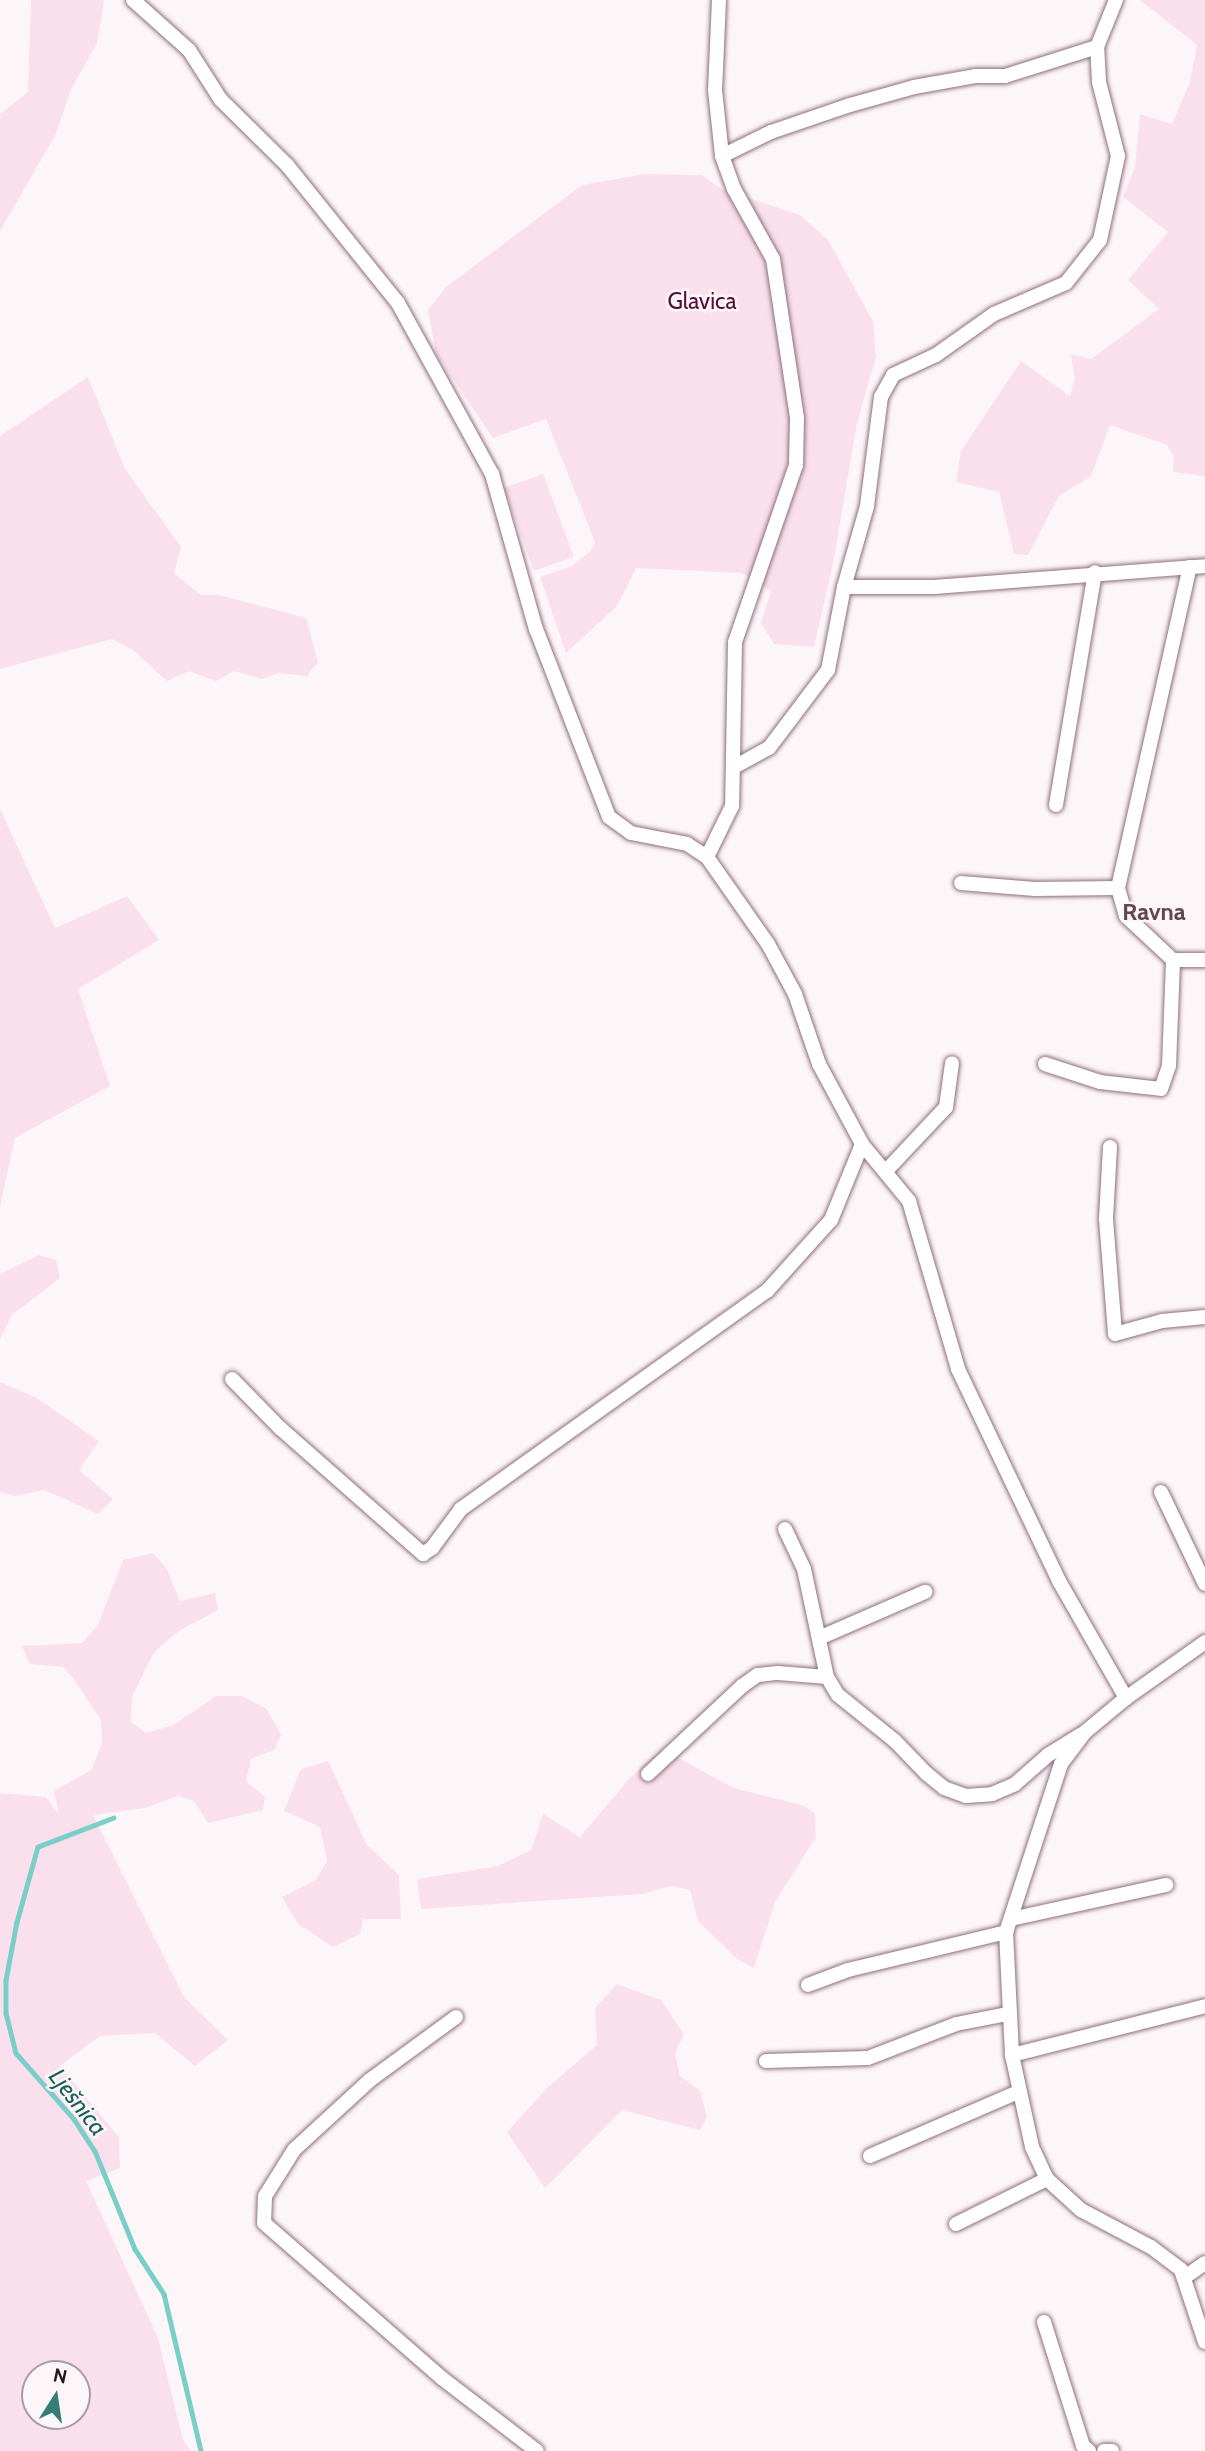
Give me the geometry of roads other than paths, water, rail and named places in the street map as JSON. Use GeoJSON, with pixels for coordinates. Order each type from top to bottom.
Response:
{"type":"FeatureCollection","features":[{"type":"Feature","properties":{"kind":"street"},"geometry":{"type":"LineString","coordinates":[[133,0],[189,50],[221,100],[287,165],[398,303],[492,474],[536,629],[609,817],[631,832],[687,844],[707,857],[768,944],[794,994],[819,1064],[862,1144],[909,1201],[958,1369],[1059,1581],[1126,1698]]}},
{"type":"Feature","properties":{"kind":"street"},"geometry":{"type":"LineString","coordinates":[[707,857],[732,806],[736,766],[730,730],[735,642],[796,466],[797,418],[773,259],[722,156],[715,90],[719,0]]}},
{"type":"Feature","properties":{"kind":"street"},"geometry":{"type":"LineString","coordinates":[[736,766],[769,748],[828,670],[844,587],[867,506],[881,397],[893,375],[936,355],[994,314],[1066,283],[1100,240],[1118,156],[1099,82],[1097,47],[1116,0]]}},
{"type":"Feature","properties":{"kind":"street"},"geometry":{"type":"LineString","coordinates":[[722,156],[771,132],[850,105],[914,87],[975,76],[1005,76],[1097,47]]}},
{"type":"Feature","properties":{"kind":"street"},"geometry":{"type":"LineString","coordinates":[[844,587],[934,587],[1095,572],[1198,567],[1118,888],[1126,916],[1173,960],[1205,960]]}},
{"type":"Feature","properties":{"kind":"street"},"geometry":{"type":"LineString","coordinates":[[1056,805],[1095,572]]}},
{"type":"Feature","properties":{"kind":"street"},"geometry":{"type":"LineString","coordinates":[[961,883],[1035,889],[1118,888]]}},
{"type":"Feature","properties":{"kind":"street"},"geometry":{"type":"LineString","coordinates":[[1045,1064],[1100,1082],[1161,1089],[1169,1066],[1173,960]]}},
{"type":"Feature","properties":{"kind":"street"},"geometry":{"type":"LineString","coordinates":[[886,1171],[946,1107],[952,1063]]}},
{"type":"Feature","properties":{"kind":"street"},"geometry":{"type":"LineString","coordinates":[[232,1379],[280,1428],[423,1554],[432,1548],[461,1509],[767,1291],[831,1220],[862,1144]]}},
{"type":"Feature","properties":{"kind":"street"},"geometry":{"type":"LineString","coordinates":[[1110,1147],[1106,1219],[1115,1334],[1162,1321],[1205,1317]]}},
{"type":"Feature","properties":{"kind":"street"},"geometry":{"type":"LineString","coordinates":[[1161,1492],[1205,1584]]}},
{"type":"Feature","properties":{"kind":"street"},"geometry":{"type":"LineString","coordinates":[[785,1530],[804,1569],[827,1677],[838,1695],[895,1741],[935,1781],[966,1796],[992,1794],[1016,1784],[1048,1755],[1085,1732],[1126,1698],[1205,1642]]}},
{"type":"Feature","properties":{"kind":"street"},"geometry":{"type":"LineString","coordinates":[[819,1638],[925,1592]]}},
{"type":"Feature","properties":{"kind":"street"},"geometry":{"type":"LineString","coordinates":[[648,1774],[699,1723],[758,1675],[827,1677]]}},
{"type":"Feature","properties":{"kind":"street"},"geometry":{"type":"LineString","coordinates":[[1085,1732],[1061,1764],[1009,1925],[1008,2014],[1018,2092],[1032,2147],[1047,2179],[1081,2210],[1151,2247],[1185,2277],[1205,2342]]}},
{"type":"Feature","properties":{"kind":"street"},"geometry":{"type":"LineString","coordinates":[[808,1985],[848,1970],[1009,1925],[1166,1885]]}},
{"type":"Feature","properties":{"kind":"street"},"geometry":{"type":"LineString","coordinates":[[1012,2055],[1205,2006]]}},
{"type":"Feature","properties":{"kind":"street"},"geometry":{"type":"LineString","coordinates":[[766,2061],[868,2058],[956,2024],[1008,2014]]}},
{"type":"Feature","properties":{"kind":"street"},"geometry":{"type":"LineString","coordinates":[[456,2017],[370,2080],[294,2150],[265,2196],[264,2223],[443,2379],[537,2451]]}},
{"type":"Feature","properties":{"kind":"street"},"geometry":{"type":"LineString","coordinates":[[870,2155],[1018,2092]]}},
{"type":"Feature","properties":{"kind":"street"},"geometry":{"type":"LineString","coordinates":[[956,2224],[1047,2179]]}},
{"type":"Feature","properties":{"kind":"street"},"geometry":{"type":"LineString","coordinates":[[1185,2277],[1205,2263]]}},
{"type":"Feature","properties":{"kind":"street"},"geometry":{"type":"LineString","coordinates":[[1044,2322],[1083,2446],[1089,2451]]}},
{"type":"Feature","properties":{"kind":"street"},"geometry":{"type":"LineString","coordinates":[[1104,2451],[1111,2451]]}},
{"type":"Feature","properties":{"kind":"waterway","name":"Lješnica"},"geometry":{"type":"LineString","coordinates":[[114,1818],[38,1847],[17,1922],[6,1980],[6,2013],[16,2053],[74,2119],[95,2151],[135,2249],[164,2294],[201,2451]]}},
{"type":"Feature","properties":{"kind":"district","name":"Ravna"},"geometry":{"type":"Point","coordinates":[1154,912]}},
{"type":"Feature","properties":{"kind":"park label","name":"Glavica"},"geometry":{"type":"Point","coordinates":[702,301]}}]}
